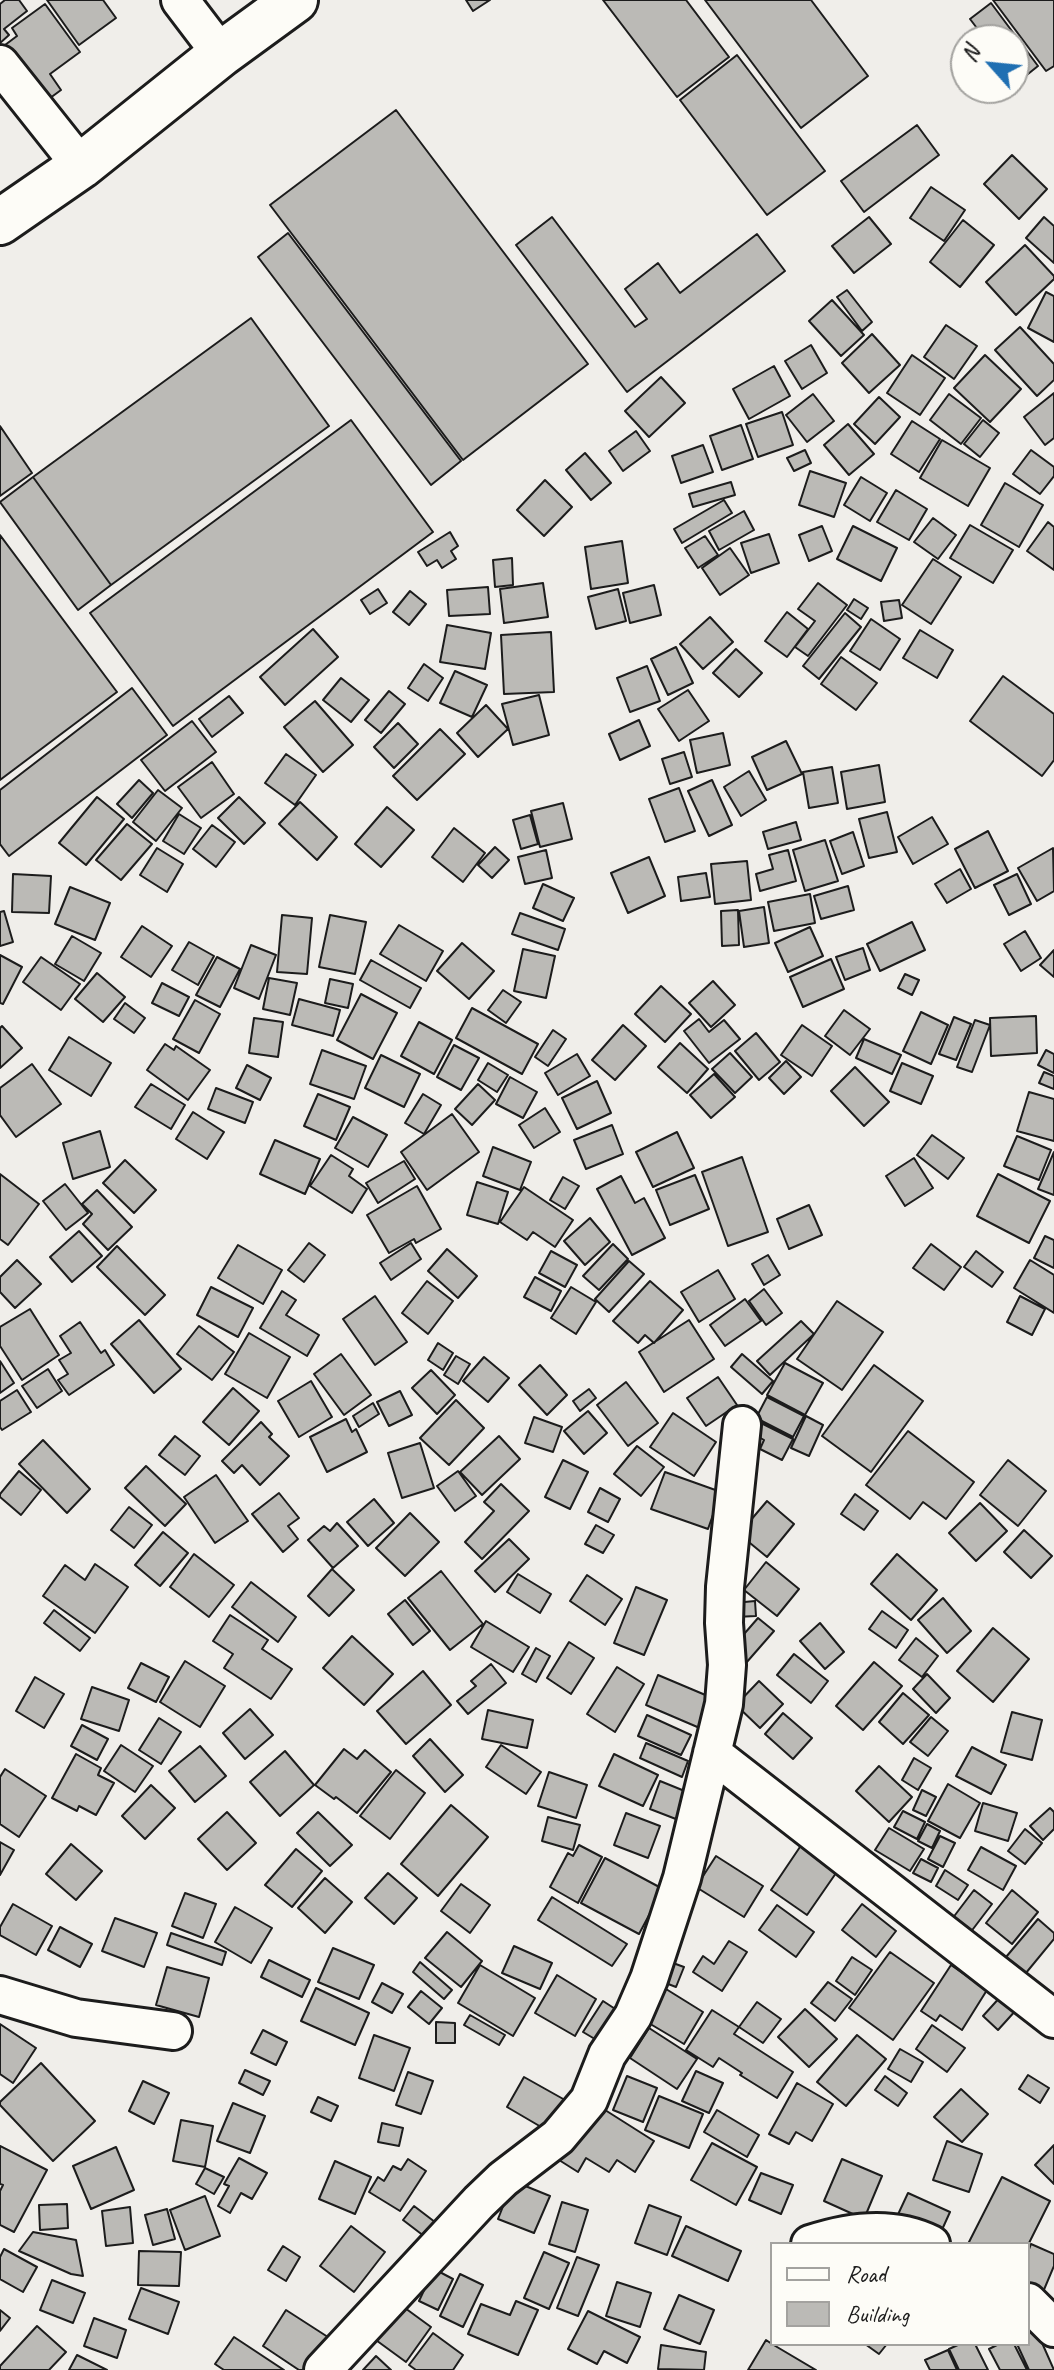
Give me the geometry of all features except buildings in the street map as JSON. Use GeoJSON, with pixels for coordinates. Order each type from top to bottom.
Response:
{"type":"FeatureCollection","features":[{"type":"Feature","properties":{"kind":"street"},"geometry":{"type":"LineString","coordinates":[[180,0],[221,54]]}},
{"type":"Feature","properties":{"kind":"street"},"geometry":{"type":"LineString","coordinates":[[0,222],[81,166],[221,54],[295,0]]}},
{"type":"Feature","properties":{"kind":"street"},"geometry":{"type":"LineString","coordinates":[[0,64],[81,166]]}},
{"type":"Feature","properties":{"kind":"street"},"geometry":{"type":"LineString","coordinates":[[323,2370],[479,2202],[503,2179],[558,2137],[589,2100],[607,2055],[633,2016],[649,1979],[682,1878],[724,1704],[727,1665],[725,1587],[742,1425]]}},
{"type":"Feature","properties":{"kind":"street"},"geometry":{"type":"LineString","coordinates":[[712,1753],[1054,2019]]}},
{"type":"Feature","properties":{"kind":"street"},"geometry":{"type":"LineString","coordinates":[[0,1995],[76,2018],[173,2031]]}},
{"type":"Feature","properties":{"kind":"street"},"geometry":{"type":"LineString","coordinates":[[816,2242],[834,2236],[885,2231],[924,2242]]}},
{"type":"Feature","properties":{"kind":"street"},"geometry":{"type":"LineString","coordinates":[[1030,2304],[1054,2328]]}}]}
